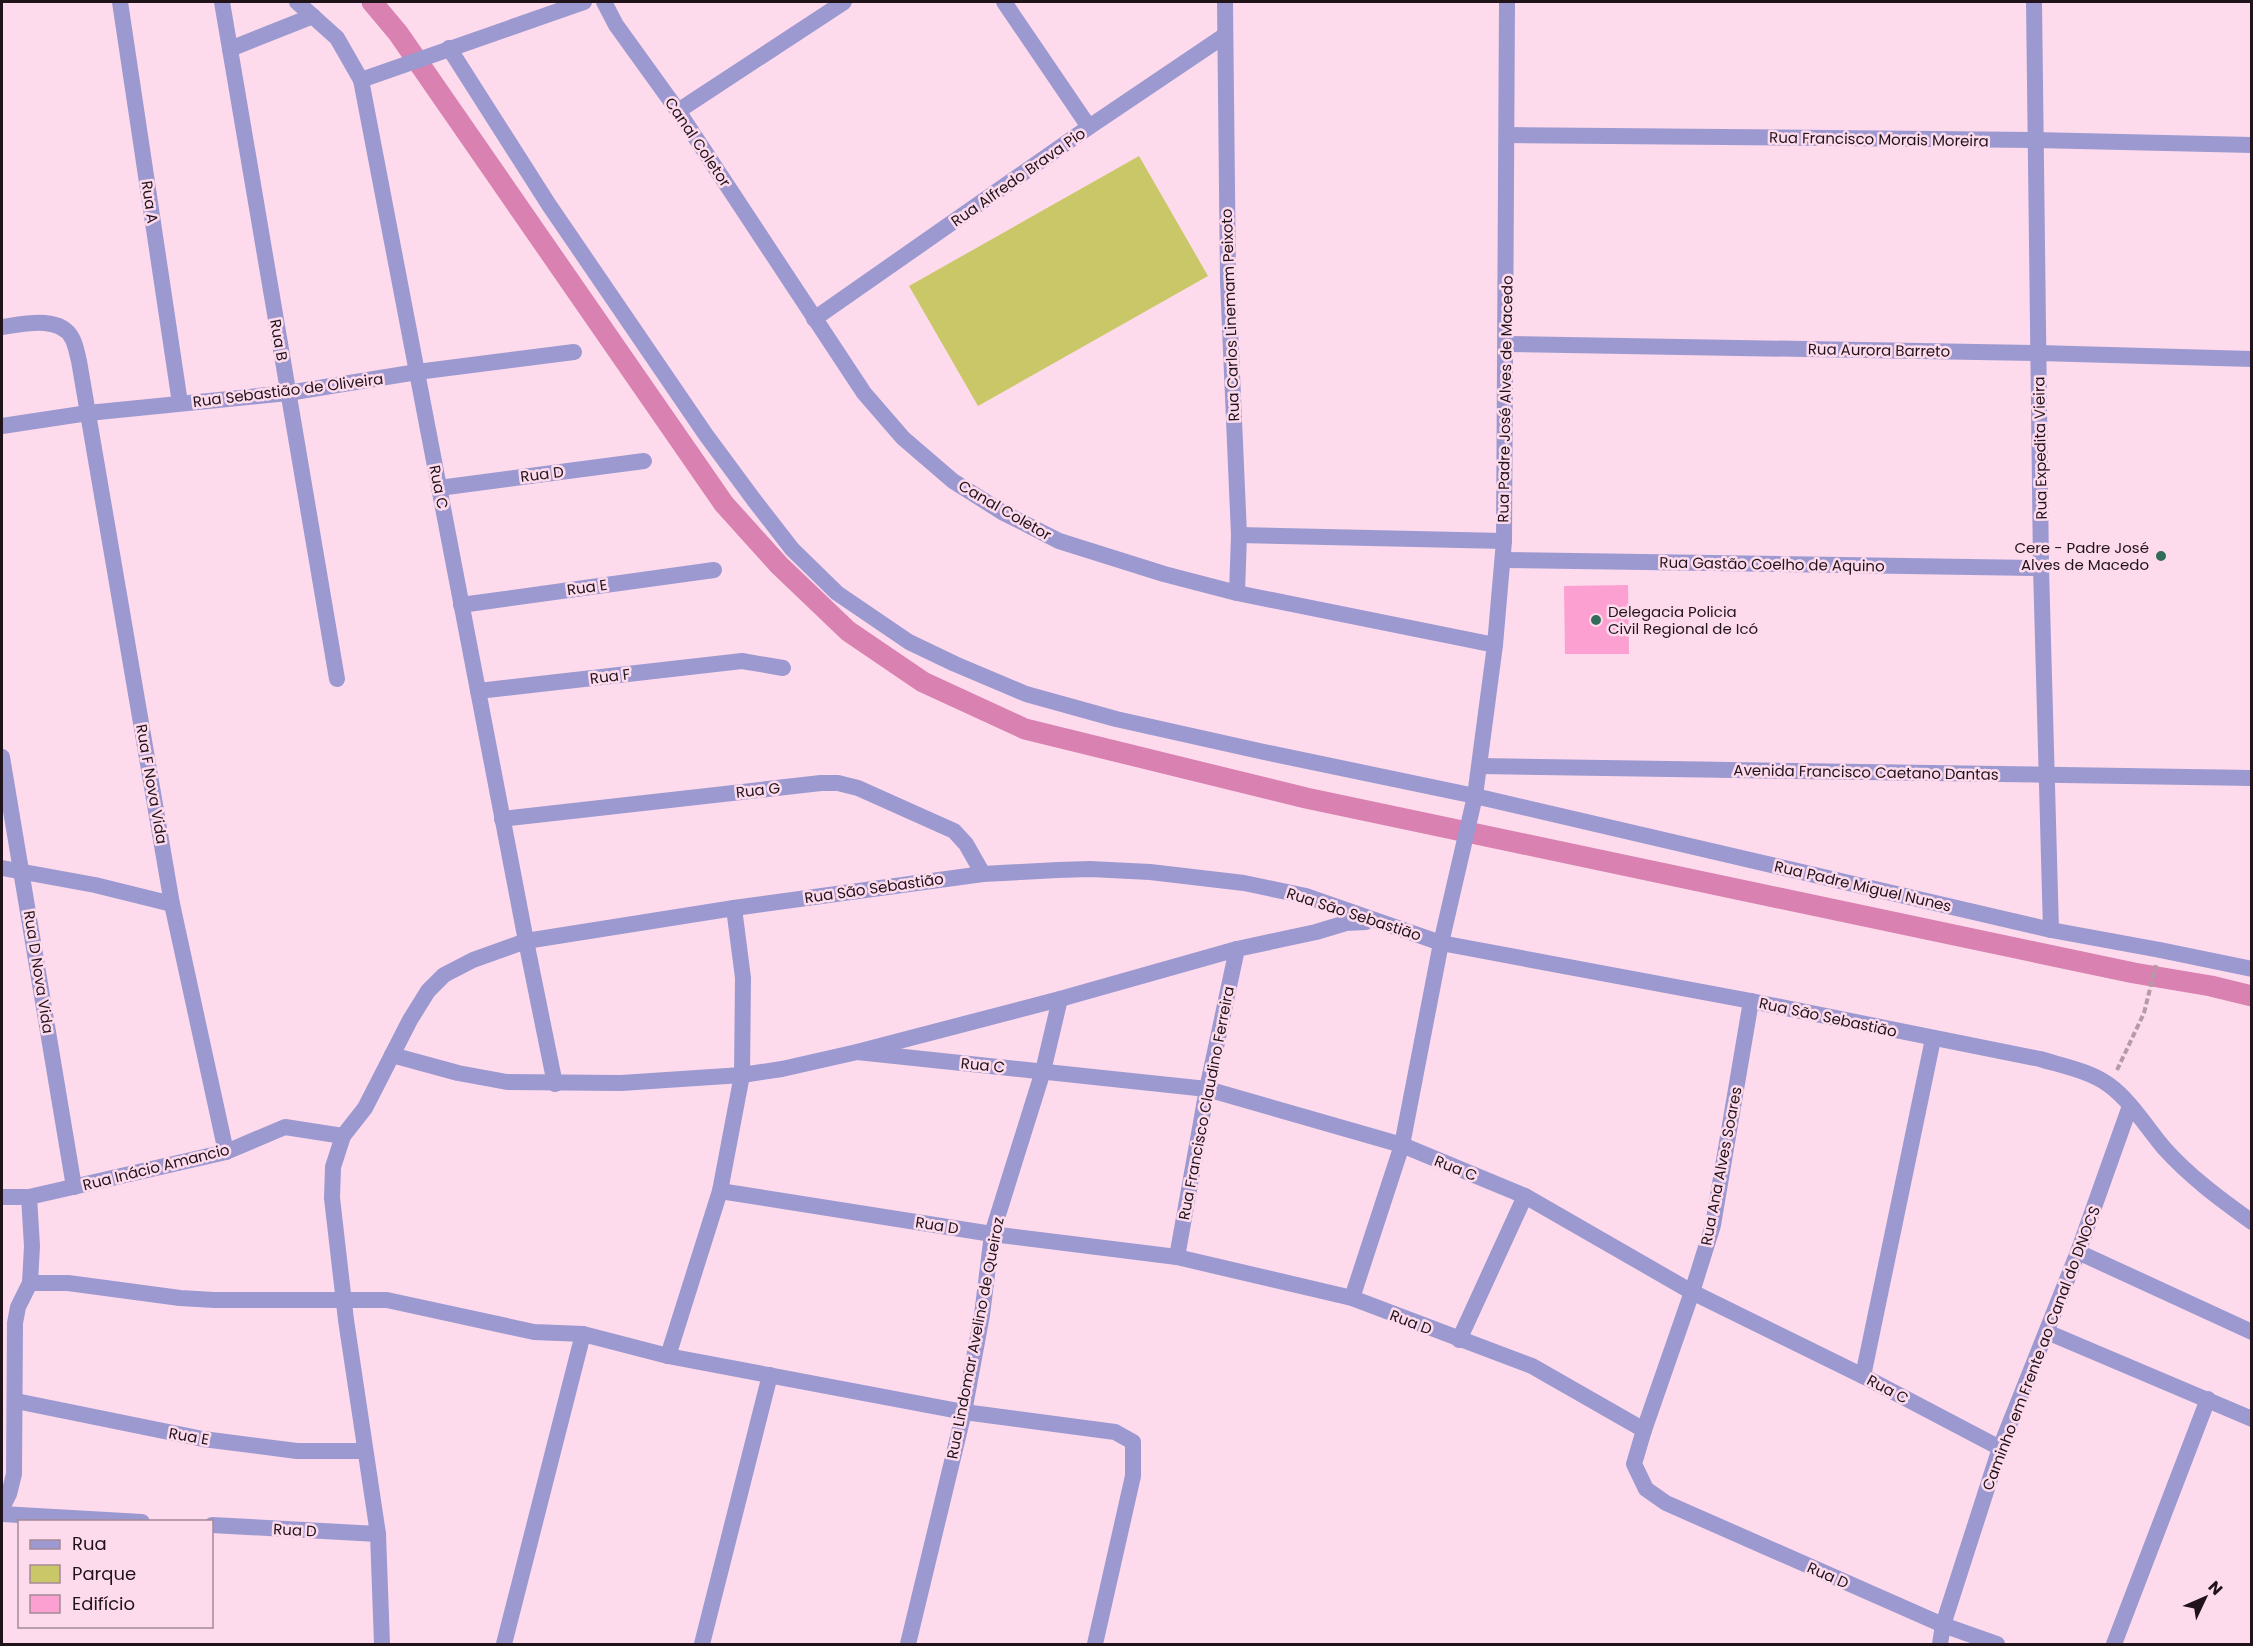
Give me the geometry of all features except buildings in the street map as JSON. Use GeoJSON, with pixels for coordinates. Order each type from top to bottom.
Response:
{"type":"FeatureCollection","features":[{"type":"Feature","properties":{"kind":"street","name":"Rua A"},"geometry":{"type":"LineString","coordinates":[[120,2],[180,403]]}},
{"type":"Feature","properties":{"kind":"street","name":"Rua B"},"geometry":{"type":"LineString","coordinates":[[222,2],[337,679]]}},
{"type":"Feature","properties":{"kind":"street","name":"Rua C"},"geometry":{"type":"LineString","coordinates":[[297,2],[337,38],[361,80],[555,1084]]}},
{"type":"Feature","properties":{"kind":"street"},"geometry":{"type":"LineString","coordinates":[[361,80],[584,2]]}},
{"type":"Feature","properties":{"kind":"street","name":"Canal Coletor"},"geometry":{"type":"LineString","coordinates":[[604,2],[616,25],[678,111],[864,393],[903,438],[953,481],[1002,512],[1059,541],[1164,574],[1237,593],[1495,645]]}},
{"type":"Feature","properties":{"kind":"street"},"geometry":{"type":"LineString","coordinates":[[678,111],[844,2]]}},
{"type":"Feature","properties":{"kind":"street"},"geometry":{"type":"LineString","coordinates":[[1004,2],[1089,127]]}},
{"type":"Feature","properties":{"kind":"street","name":"Rua Carlos Linemam Peixoto"},"geometry":{"type":"LineString","coordinates":[[1225,2],[1228,280],[1239,535],[1237,593]]}},
{"type":"Feature","properties":{"kind":"street","name":"Rua Padre José Alves de Macedo"},"geometry":{"type":"LineString","coordinates":[[1352,1298],[1402,1145],[1441,943],[1475,796],[1495,645],[1504,541],[1507,2]]}},
{"type":"Feature","properties":{"kind":"street","name":"Rua Expedita Vieira"},"geometry":{"type":"LineString","coordinates":[[2034,2],[2042,568],[2051,930]]}},
{"type":"Feature","properties":{"kind":"street"},"geometry":{"type":"LineString","coordinates":[[230,49],[313,16]]}},
{"type":"Feature","properties":{"kind":"street","name":"Rua Alfredo Brava Pio"},"geometry":{"type":"LineString","coordinates":[[814,319],[1224,36]]}},
{"type":"Feature","properties":{"kind":"street","name":"Rua Padre Miguel Nunes"},"geometry":{"type":"LineString","coordinates":[[442,51],[706,435],[792,549],[845,599],[909,642],[1026,694],[1139,724],[1475,796],[2051,930],[2252,969]]}},
{"type":"Feature","properties":{"kind":"street","name":"Rua Francisco Morais Moreira"},"geometry":{"type":"LineString","coordinates":[[1507,135],[2035,140],[2252,145]]}},
{"type":"Feature","properties":{"kind":"street","name":"Rua F Nova Vida"},"geometry":{"type":"LineString","coordinates":[[2,327],[50,323],[63,328],[72,338],[79,361],[172,904],[226,1152]]}},
{"type":"Feature","properties":{"kind":"street","name":"Rua Aurora Barreto"},"geometry":{"type":"LineString","coordinates":[[1506,344],[2252,359]]}},
{"type":"Feature","properties":{"kind":"street","name":"Rua Sebastião de Oliveira"},"geometry":{"type":"LineString","coordinates":[[2,426],[88,413],[288,393],[417,372],[574,352]]}},
{"type":"Feature","properties":{"kind":"street","name":"Rua D"},"geometry":{"type":"LineString","coordinates":[[439,488],[644,461]]}},
{"type":"Feature","properties":{"kind":"street"},"geometry":{"type":"LineString","coordinates":[[1239,535],[1504,541]]}},
{"type":"Feature","properties":{"kind":"street","name":"Rua Gastão Coelho de Aquino"},"geometry":{"type":"LineString","coordinates":[[1503,560],[2042,568]]}},
{"type":"Feature","properties":{"kind":"street","name":"Rua E"},"geometry":{"type":"LineString","coordinates":[[461,605],[714,570]]}},
{"type":"Feature","properties":{"kind":"street","name":"Rua F"},"geometry":{"type":"LineString","coordinates":[[478,691],[742,661],[783,668]]}},
{"type":"Feature","properties":{"kind":"street","name":"Rua D Nova Vida"},"geometry":{"type":"LineString","coordinates":[[2,757],[74,1187]]}},
{"type":"Feature","properties":{"kind":"street","name":"Avenida Francisco Caetano Dantas"},"geometry":{"type":"LineString","coordinates":[[1480,766],[2252,778]]}},
{"type":"Feature","properties":{"kind":"street","name":"Rua G"},"geometry":{"type":"LineString","coordinates":[[502,819],[821,783],[838,783],[858,788],[954,831],[966,844],[982,874]]}},
{"type":"Feature","properties":{"kind":"street"},"geometry":{"type":"LineString","coordinates":[[2,868],[85,883],[172,904]]}},
{"type":"Feature","properties":{"kind":"street","name":"Rua São Sebastião"},"geometry":{"type":"LineString","coordinates":[[343,1136],[365,1108],[410,1020],[428,991],[444,975],[473,960],[526,941],[734,908],[982,874],[1090,869],[1150,872],[1244,883],[1306,896],[1441,943],[1751,1001],[2040,1059],[2078,1071],[2109,1085],[2130,1106],[2165,1149],[2202,1186],[2252,1222]]}},
{"type":"Feature","properties":{"kind":"street"},"geometry":{"type":"LineString","coordinates":[[668,1356],[720,1191],[742,1075],[743,978],[734,908]]}},
{"type":"Feature","properties":{"kind":"street"},"geometry":{"type":"LineString","coordinates":[[392,1055],[458,1073],[507,1082],[621,1083],[742,1075],[782,1069],[857,1052],[1346,923],[1379,922]]}},
{"type":"Feature","properties":{"kind":"street","name":"Rua Francisco Claudino Ferreira"},"geometry":{"type":"LineString","coordinates":[[1177,1257],[1207,1089],[1237,950]]}},
{"type":"Feature","properties":{"kind":"street","name":"Rua Lindomar Avelino de Queiroz"},"geometry":{"type":"LineString","coordinates":[[908,1644],[964,1412],[982,1316],[992,1234],[1043,1071],[1060,999]]}},
{"type":"Feature","properties":{"kind":"street","name":"Rua Ana Alves Soares"},"geometry":{"type":"LineString","coordinates":[[1644,1430],[1713,1225],[1751,1001]]}},
{"type":"Feature","properties":{"kind":"street"},"geometry":{"type":"LineString","coordinates":[[1863,1376],[1933,1038]]}},
{"type":"Feature","properties":{"kind":"street","name":"Rua C"},"geometry":{"type":"LineString","coordinates":[[857,1052],[1207,1089],[1402,1145],[1525,1196],[1692,1292],[1863,1376],[2000,1448]]}},
{"type":"Feature","properties":{"kind":"street","name":"Caminho em Frente ao Canal do DNOCS"},"geometry":{"type":"LineString","coordinates":[[1940,1644],[1943,1625],[2000,1448],[2078,1252],[2130,1106]]}},
{"type":"Feature","properties":{"kind":"street","name":"Rua Inácio Amancio"},"geometry":{"type":"LineString","coordinates":[[2,1197],[29,1197],[226,1152],[285,1126],[343,1136]]}},
{"type":"Feature","properties":{"kind":"street"},"geometry":{"type":"LineString","coordinates":[[343,1136],[333,1167],[332,1198],[364,1451],[378,1534],[382,1644]]}},
{"type":"Feature","properties":{"kind":"street","name":"Rua D"},"geometry":{"type":"LineString","coordinates":[[720,1191],[992,1234],[1177,1257],[1352,1298],[1532,1366],[1644,1430],[1634,1464],[1646,1489],[1665,1503],[1943,1625],[1997,1644]]}},
{"type":"Feature","properties":{"kind":"street"},"geometry":{"type":"LineString","coordinates":[[1459,1340],[1525,1196]]}},
{"type":"Feature","properties":{"kind":"street"},"geometry":{"type":"LineString","coordinates":[[2,1508],[9,1494],[14,1474],[16,1401],[8,1323],[30,1283],[32,1246],[29,1197]]}},
{"type":"Feature","properties":{"kind":"street"},"geometry":{"type":"LineString","coordinates":[[2078,1252],[2252,1332]]}},
{"type":"Feature","properties":{"kind":"street"},"geometry":{"type":"LineString","coordinates":[[30,1283],[68,1283],[180,1298],[387,1300],[534,1332],[583,1334],[668,1356],[964,1412],[1115,1432],[1133,1442],[1133,1476],[1095,1644]]}},
{"type":"Feature","properties":{"kind":"street"},"geometry":{"type":"LineString","coordinates":[[2047,1332],[2252,1419]]}},
{"type":"Feature","properties":{"kind":"street"},"geometry":{"type":"LineString","coordinates":[[504,1644],[583,1334]]}},
{"type":"Feature","properties":{"kind":"street"},"geometry":{"type":"LineString","coordinates":[[702,1644],[770,1376]]}},
{"type":"Feature","properties":{"kind":"street"},"geometry":{"type":"LineString","coordinates":[[2114,1644],[2208,1400]]}},
{"type":"Feature","properties":{"kind":"street","name":"Rua E"},"geometry":{"type":"LineString","coordinates":[[16,1401],[203,1439],[297,1451],[364,1451]]}},
{"type":"Feature","properties":{"kind":"street"},"geometry":{"type":"LineString","coordinates":[[2,1514],[122,1520]]}},
{"type":"Feature","properties":{"kind":"street","name":"Rua D"},"geometry":{"type":"LineString","coordinates":[[213,1525],[378,1534]]}},
{"type":"Feature","properties":{"kind":"path"},"geometry":{"type":"LineString","coordinates":[[2109,1085],[2144,1013],[2157,963]]}},
{"type":"Feature","properties":{"kind":"green space"},"geometry":{"type":"Polygon","coordinates":[[[1139,156],[1208,276],[978,406],[909,286],[1139,156]]]}},
{"type":"Feature","properties":{"kind":"waterway"},"geometry":{"type":"LineString","coordinates":[[372,2],[398,33],[724,504],[779,565],[848,631],[923,682],[1025,729],[1306,798],[2252,996]]}},
{"type":"Feature","properties":{"kind":"place","name":"Cere - Padre José Alves de Macedo"},"geometry":{"type":"Point","coordinates":[2161,556]}},
{"type":"Feature","properties":{"kind":"place","name":"Delegacia Policia Civil Regional de Icó"},"geometry":{"type":"Point","coordinates":[1596,620]}}]}
